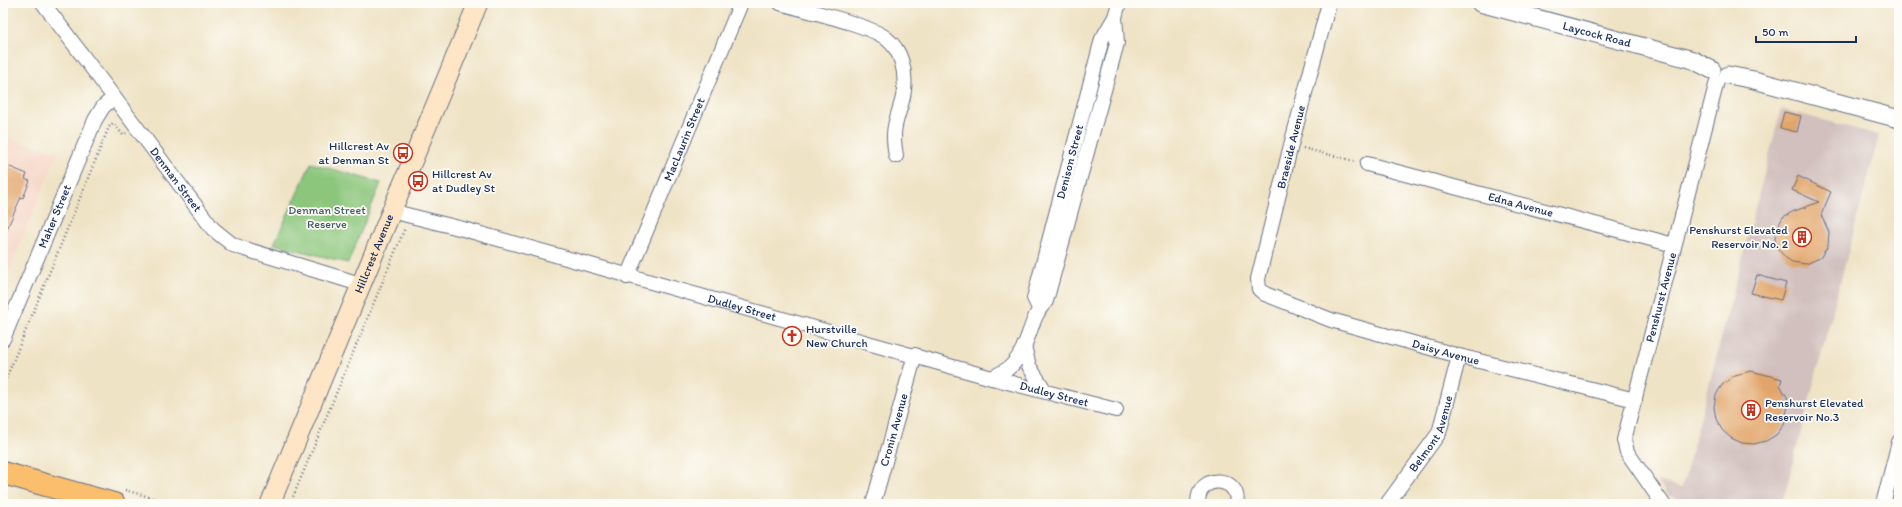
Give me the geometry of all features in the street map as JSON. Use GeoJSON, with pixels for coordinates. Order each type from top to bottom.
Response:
{"type":"FeatureCollection","features":[{"type":"Feature","properties":{"kind":"highway"},"geometry":{"type":"LineString","coordinates":[[3,473],[114,504]]}},
{"type":"Feature","properties":{"kind":"main road","name":"Hillcrest Avenue"},"geometry":{"type":"LineString","coordinates":[[270,504],[360,284],[478,3]]}},
{"type":"Feature","properties":{"kind":"street","name":"Denman Street"},"geometry":{"type":"LineString","coordinates":[[43,3],[112,98],[204,219],[223,238],[245,250],[360,284]]}},
{"type":"Feature","properties":{"kind":"street","name":"MacLaurin Street"},"geometry":{"type":"LineString","coordinates":[[628,277],[741,3]]}},
{"type":"Feature","properties":{"kind":"street"},"geometry":{"type":"LineString","coordinates":[[780,3],[871,30],[887,39],[892,44],[902,62],[905,80],[904,92],[894,131],[896,156]]}},
{"type":"Feature","properties":{"kind":"street","name":"Denison Street"},"geometry":{"type":"LineString","coordinates":[[992,378],[1013,364],[1024,346],[1038,308],[1046,301],[1117,43],[1115,17],[1119,3]]}},
{"type":"Feature","properties":{"kind":"street","name":"Braeside Avenue"},"geometry":{"type":"LineString","coordinates":[[1262,292],[1257,283],[1291,145],[1329,3]]}},
{"type":"Feature","properties":{"kind":"street","name":"Laycock Road"},"geometry":{"type":"LineString","coordinates":[[1480,3],[1692,60],[1719,75],[1754,80],[1899,119]]}},
{"type":"Feature","properties":{"kind":"street","name":"Penshurst Avenue"},"geometry":{"type":"LineString","coordinates":[[1663,504],[1630,457],[1625,446],[1625,434],[1719,75]]}},
{"type":"Feature","properties":{"kind":"street","name":"Maher Street"},"geometry":{"type":"LineString","coordinates":[[3,339],[95,120],[102,107],[112,98]]}},
{"type":"Feature","properties":{"kind":"street","name":"Edna Avenue"},"geometry":{"type":"LineString","coordinates":[[1367,164],[1674,245]]}},
{"type":"Feature","properties":{"kind":"street","name":"Dudley Street"},"geometry":{"type":"LineString","coordinates":[[391,211],[463,229],[628,277],[915,355],[992,378],[1116,410]]}},
{"type":"Feature","properties":{"kind":"street","name":"Daisy Avenue"},"geometry":{"type":"LineString","coordinates":[[1262,292],[1331,320],[1459,356],[1635,400]]}},
{"type":"Feature","properties":{"kind":"street"},"geometry":{"type":"LineString","coordinates":[[1024,346],[1029,366],[1045,391]]}},
{"type":"Feature","properties":{"kind":"street","name":"Cronin Avenue"},"geometry":{"type":"LineString","coordinates":[[873,504],[915,355]]}},
{"type":"Feature","properties":{"kind":"street","name":"Belmont Avenue"},"geometry":{"type":"LineString","coordinates":[[1387,504],[1439,433],[1459,356]]}},
{"type":"Feature","properties":{"kind":"street"},"geometry":{"type":"LineString","coordinates":[[1883,504],[1899,442]]}},
{"type":"Feature","properties":{"kind":"street"},"geometry":{"type":"LineString","coordinates":[[1198,504],[1200,492],[1203,487],[1215,481],[1222,482],[1233,489],[1236,495],[1236,504]]}},
{"type":"Feature","properties":{"kind":"path"},"geometry":{"type":"LineString","coordinates":[[3,386],[109,127],[113,123],[123,135],[126,132]]}},
{"type":"Feature","properties":{"kind":"path"},"geometry":{"type":"LineString","coordinates":[[1291,145],[1367,164]]}},
{"type":"Feature","properties":{"kind":"path"},"geometry":{"type":"LineString","coordinates":[[290,504],[404,228]]}},
{"type":"Feature","properties":{"kind":"shaded area"},"geometry":{"type":"Polygon","coordinates":[[[1781,109],[1879,135],[1782,504],[1698,504],[1669,496],[1657,481],[1682,488],[1781,109]]]}},
{"type":"Feature","properties":{"kind":"shaded area"},"geometry":{"type":"Polygon","coordinates":[[[3,137],[58,152],[3,284],[3,137]]]}},
{"type":"Feature","properties":{"kind":"green space","name":"Denman Street Reserve"},"geometry":{"type":"Polygon","coordinates":[[[311,163],[381,183],[348,263],[274,244],[311,163]]]}},
{"type":"Feature","properties":{"kind":"building"},"geometry":{"type":"Polygon","coordinates":[[[1784,112],[1801,116],[1797,132],[1780,128],[1784,112]]]}},
{"type":"Feature","properties":{"kind":"building"},"geometry":{"type":"Polygon","coordinates":[[[3,164],[27,174],[25,179],[30,181],[23,198],[21,197],[3,238],[3,164]]]}},
{"type":"Feature","properties":{"kind":"building","name":"Penshurst Elevated Reservoir No. 2"},"geometry":{"type":"Polygon","coordinates":[[[1798,176],[1831,192],[1821,215],[1829,232],[1828,246],[1820,258],[1806,264],[1792,262],[1786,258],[1778,249],[1775,239],[1776,230],[1783,217],[1819,202],[1792,190],[1798,176]]]}},
{"type":"Feature","properties":{"kind":"building"},"geometry":{"type":"Polygon","coordinates":[[[1757,275],[1786,283],[1781,300],[1751,293],[1757,275]]]}},
{"type":"Feature","properties":{"kind":"building","name":"Penshurst Elevated Reservoir No.3"},"geometry":{"type":"Polygon","coordinates":[[[1751,371],[1782,379],[1780,385],[1787,397],[1788,405],[1784,425],[1776,435],[1766,441],[1754,444],[1742,443],[1731,438],[1722,430],[1716,419],[1714,407],[1716,395],[1722,385],[1735,375],[1751,371]]]}},
{"type":"Feature","properties":{"kind":"place","name":"Hillcrest Av at Denman St"},"geometry":{"type":"Point","coordinates":[403,153]}},
{"type":"Feature","properties":{"kind":"place","name":"Hillcrest Av at Dudley St"},"geometry":{"type":"Point","coordinates":[418,181]}},
{"type":"Feature","properties":{"kind":"place","name":"Penshurst Elevated Reservoir No. 2"},"geometry":{"type":"Point","coordinates":[1802,237]}},
{"type":"Feature","properties":{"kind":"place","name":"Hurstville New Church"},"geometry":{"type":"Point","coordinates":[792,336]}},
{"type":"Feature","properties":{"kind":"place","name":"Penshurst Elevated Reservoir No.3"},"geometry":{"type":"Point","coordinates":[1751,410]}}]}
